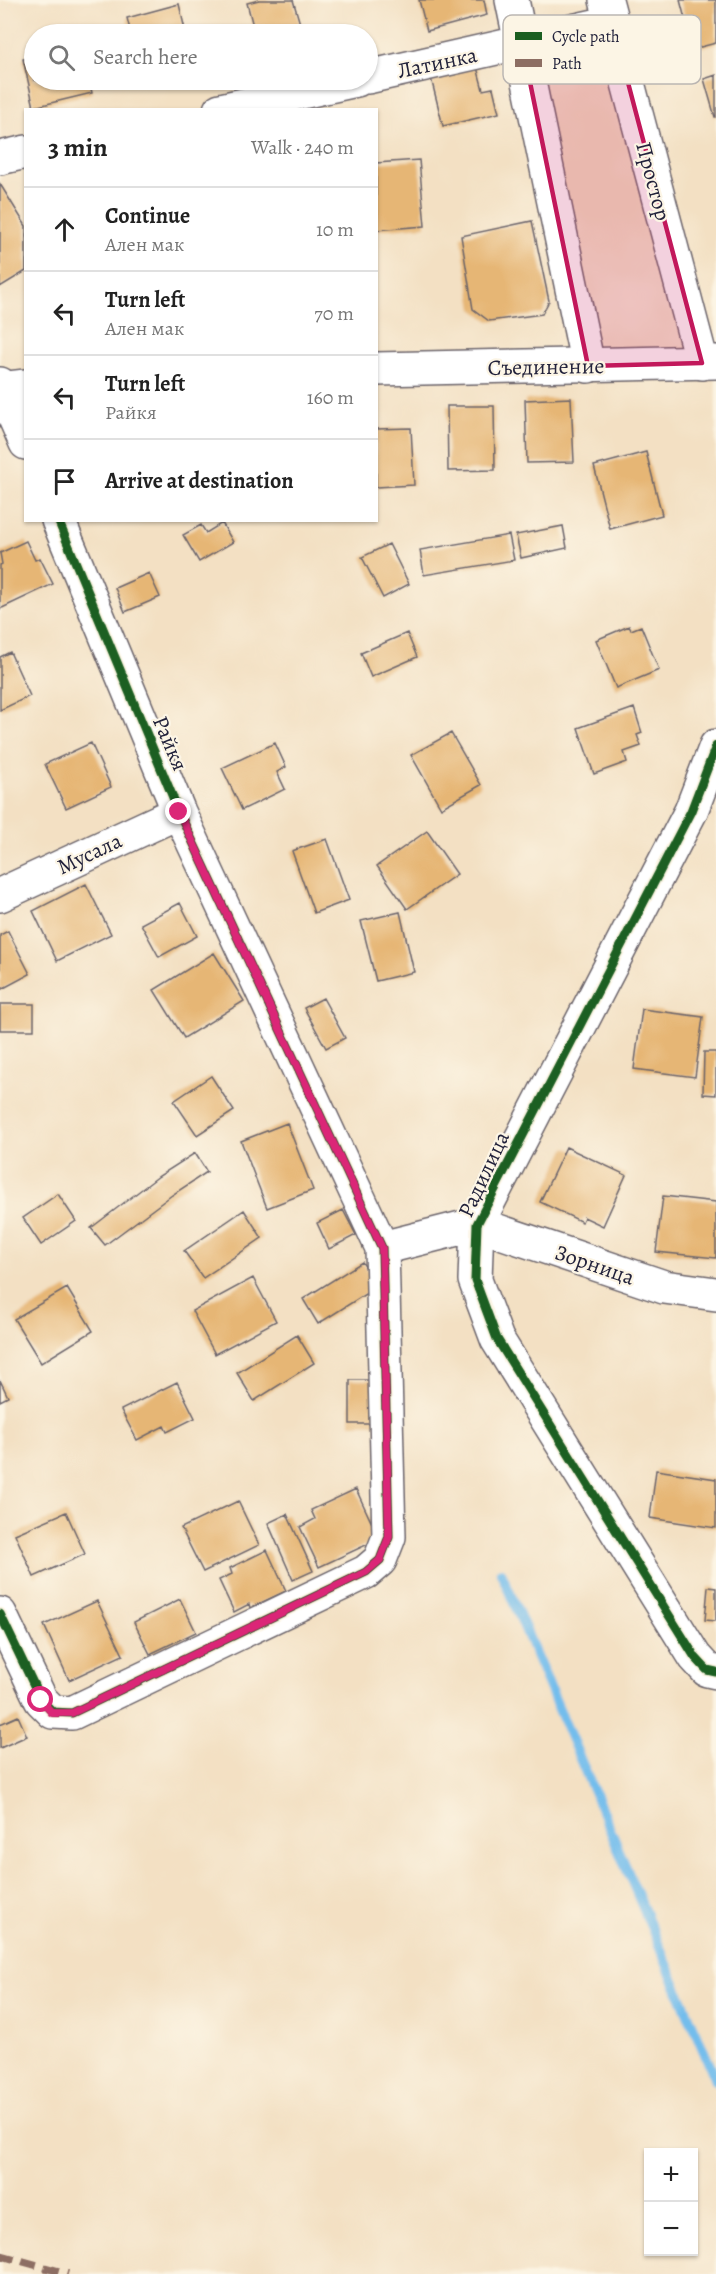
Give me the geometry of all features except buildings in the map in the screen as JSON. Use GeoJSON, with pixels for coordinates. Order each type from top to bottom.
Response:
{"type":"FeatureCollection","features":[{"type":"Feature","properties":{"kind":"street"},"geometry":{"type":"LineString","coordinates":[[512,0],[515,15]]}},
{"type":"Feature","properties":{"kind":"street","name":"Латинка"},"geometry":{"type":"LineString","coordinates":[[378,75],[503,47]]}},
{"type":"Feature","properties":{"kind":"street"},"geometry":{"type":"LineString","coordinates":[[530,84],[588,366]]}},
{"type":"Feature","properties":{"kind":"street","name":"Простор"},"geometry":{"type":"LineString","coordinates":[[630,84],[709,362]]}},
{"type":"Feature","properties":{"kind":"street"},"geometry":{"type":"LineString","coordinates":[[229,108],[311,90]]}},
{"type":"Feature","properties":{"kind":"street"},"geometry":{"type":"LineString","coordinates":[[0,158],[24,152]]}},
{"type":"Feature","properties":{"kind":"street","name":"Съединение"},"geometry":{"type":"LineString","coordinates":[[378,369],[709,362]]}},
{"type":"Feature","properties":{"kind":"street"},"geometry":{"type":"LineString","coordinates":[[7,387],[24,437]]}},
{"type":"Feature","properties":{"kind":"street","name":"Райкя"},"geometry":{"type":"LineString","coordinates":[[0,1614],[41,1700],[52,1713],[72,1713],[366,1572],[380,1560],[389,1537],[382,1248],[179,812],[59,522]]}},
{"type":"Feature","properties":{"kind":"street","name":"Радилица"},"geometry":{"type":"LineString","coordinates":[[711,1671],[695,1657],[497,1339],[475,1280],[477,1224],[704,810],[716,747]]}},
{"type":"Feature","properties":{"kind":"street","name":"Мусала"},"geometry":{"type":"LineString","coordinates":[[0,895],[179,812]]}},
{"type":"Feature","properties":{"kind":"street"},"geometry":{"type":"LineString","coordinates":[[382,1248],[477,1224]]}},
{"type":"Feature","properties":{"kind":"street","name":"Зорница"},"geometry":{"type":"LineString","coordinates":[[477,1224],[664,1287],[716,1294]]}},
{"type":"Feature","properties":{"kind":"highlighted area"},"geometry":{"type":"Polygon","coordinates":[[[612,22],[702,363],[588,366],[522,43],[612,22]]]}},
{"type":"Feature","properties":{"kind":"waterway"},"geometry":{"type":"LineString","coordinates":[[501,1572],[716,2080]]}},
{"type":"Feature","properties":{"kind":"marked path"},"geometry":{"type":"LineString","coordinates":[[0,2255],[68,2274]]}},
{"type":"Feature","properties":{"kind":"cycle path"},"geometry":{"type":"LineString","coordinates":[[0,1614],[41,1700],[53,1712],[72,1713],[366,1572],[380,1560],[389,1537],[382,1248],[179,812],[59,522]]}},
{"type":"Feature","properties":{"kind":"cycle path"},"geometry":{"type":"LineString","coordinates":[[716,746],[691,811],[477,1224],[475,1280],[497,1339],[695,1657],[707,1670],[716,1672]]}},
{"type":"Feature","properties":{"kind":"route"},"geometry":{"type":"LineString","coordinates":[[41,1700],[52,1713],[72,1713],[366,1572],[380,1560],[389,1537],[382,1248],[179,812]]}}]}
